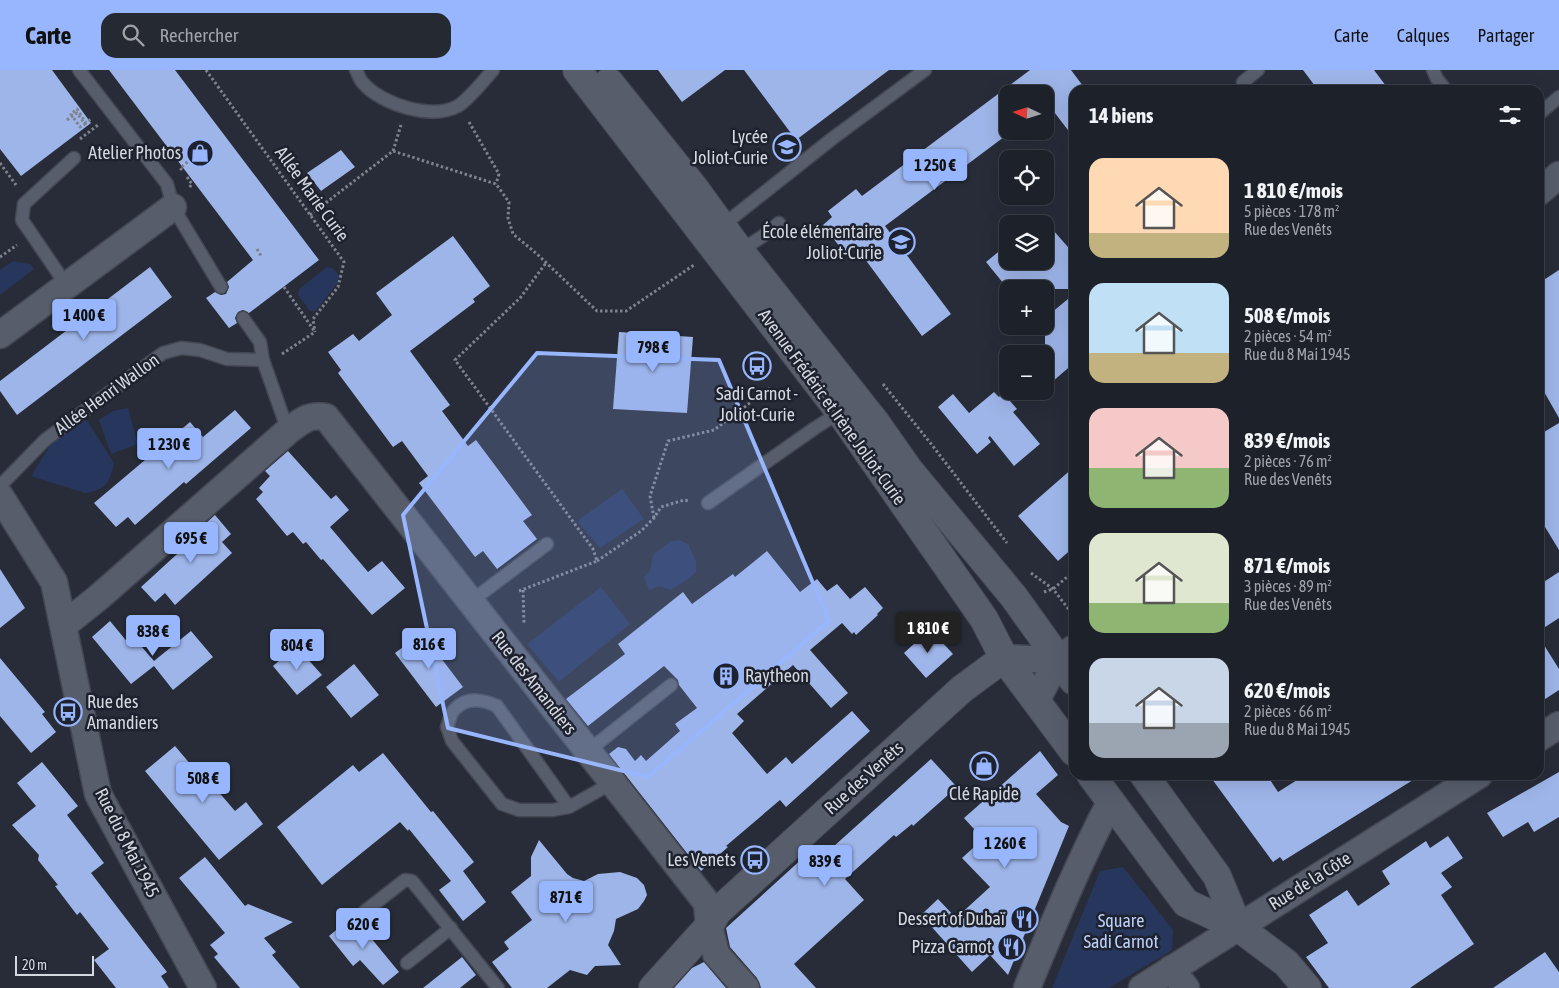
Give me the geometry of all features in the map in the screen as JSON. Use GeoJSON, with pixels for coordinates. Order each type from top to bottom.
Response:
{"type":"FeatureCollection","features":[{"type":"Feature","properties":{"kind":"main road","name":"Avenue Frédéric et Irène Joliot-Curie"},"geometry":{"type":"LineString","coordinates":[[578,70],[726,242],[876,423],[909,470],[1069,663]]}},
{"type":"Feature","properties":{"kind":"main road","name":"Avenue Frédéric et Irène Joliot-Curie"},"geometry":{"type":"LineString","coordinates":[[600,70],[695,189],[726,242],[840,412],[984,619],[1004,658],[1069,745]]}},
{"type":"Feature","properties":{"kind":"main road","name":"Rue des Venêts"},"geometry":{"type":"LineString","coordinates":[[653,988],[709,926],[717,912],[962,689],[1004,658]]}},
{"type":"Feature","properties":{"kind":"main road"},"geometry":{"type":"LineString","coordinates":[[1096,780],[1186,903],[1238,927],[1286,963],[1307,988]]}},
{"type":"Feature","properties":{"kind":"main road"},"geometry":{"type":"LineString","coordinates":[[1148,780],[1218,876],[1238,927]]}},
{"type":"Feature","properties":{"kind":"street"},"geometry":{"type":"LineString","coordinates":[[0,335],[173,208]]}},
{"type":"Feature","properties":{"kind":"street","name":"Rue des Amandiers"},"geometry":{"type":"LineString","coordinates":[[64,625],[93,602],[288,431],[306,418],[315,415],[326,417],[707,903],[709,926],[716,954],[746,988]]}},
{"type":"Feature","properties":{"kind":"street","name":"Rue du 8 Mai 1945"},"geometry":{"type":"LineString","coordinates":[[0,496],[54,582],[98,794],[203,988]]}},
{"type":"Feature","properties":{"kind":"street"},"geometry":{"type":"LineString","coordinates":[[1004,658],[1069,663]]}},
{"type":"Feature","properties":{"kind":"street"},"geometry":{"type":"LineString","coordinates":[[1036,700],[1069,663]]}},
{"type":"Feature","properties":{"kind":"street"},"geometry":{"type":"LineString","coordinates":[[1544,735],[1559,725]]}},
{"type":"Feature","properties":{"kind":"street","name":"Rue de la Côte"},"geometry":{"type":"LineString","coordinates":[[1142,988],[1179,978],[1238,927],[1471,780]]}},
{"type":"Feature","properties":{"kind":"street"},"geometry":{"type":"LineString","coordinates":[[1027,988],[1088,847],[1111,801]]}},
{"type":"Feature","properties":{"kind":"lane"},"geometry":{"type":"LineString","coordinates":[[79,70],[167,184],[173,208],[221,287]]}},
{"type":"Feature","properties":{"kind":"lane"},"geometry":{"type":"LineString","coordinates":[[356,70],[362,83],[379,97],[413,110],[441,111],[459,105],[493,70]]}},
{"type":"Feature","properties":{"kind":"lane"},"geometry":{"type":"LineString","coordinates":[[726,242],[833,138],[925,70]]}},
{"type":"Feature","properties":{"kind":"lane"},"geometry":{"type":"LineString","coordinates":[[1245,85],[1243,82],[1258,70]]}},
{"type":"Feature","properties":{"kind":"lane"},"geometry":{"type":"LineString","coordinates":[[1433,70],[1442,85]]}},
{"type":"Feature","properties":{"kind":"lane"},"geometry":{"type":"LineString","coordinates":[[1544,110],[1559,97]]}},
{"type":"Feature","properties":{"kind":"lane"},"geometry":{"type":"LineString","coordinates":[[67,286],[22,220],[24,204],[74,158]]}},
{"type":"Feature","properties":{"kind":"lane"},"geometry":{"type":"LineString","coordinates":[[726,242],[763,236],[779,223]]}},
{"type":"Feature","properties":{"kind":"lane"},"geometry":{"type":"LineString","coordinates":[[243,318],[260,342],[263,360],[288,431]]}},
{"type":"Feature","properties":{"kind":"lane","name":"Allée Henri Wallon"},"geometry":{"type":"LineString","coordinates":[[0,486],[45,440],[163,353],[181,348],[200,350],[227,359],[263,360]]}},
{"type":"Feature","properties":{"kind":"lane"},"geometry":{"type":"LineString","coordinates":[[708,503],[840,412]]}},
{"type":"Feature","properties":{"kind":"lane"},"geometry":{"type":"LineString","coordinates":[[470,602],[547,544]]}},
{"type":"Feature","properties":{"kind":"lane"},"geometry":{"type":"LineString","coordinates":[[588,751],[671,685]]}},
{"type":"Feature","properties":{"kind":"lane"},"geometry":{"type":"LineString","coordinates":[[569,807],[497,706],[483,700],[471,700],[455,709],[447,727],[452,741],[502,804],[519,810],[553,810],[569,807],[612,783]]}},
{"type":"Feature","properties":{"kind":"lane"},"geometry":{"type":"LineString","coordinates":[[364,912],[405,880],[412,881],[498,988]]}},
{"type":"Feature","properties":{"kind":"lane"},"geometry":{"type":"LineString","coordinates":[[407,963],[451,928]]}},
{"type":"Feature","properties":{"kind":"path","name":"Allée Marie Curie"},"geometry":{"type":"LineString","coordinates":[[206,70],[344,262],[338,287],[313,319],[315,332]]}},
{"type":"Feature","properties":{"kind":"path"},"geometry":{"type":"LineString","coordinates":[[459,105],[499,174],[496,184]]}},
{"type":"Feature","properties":{"kind":"path"},"geometry":{"type":"LineString","coordinates":[[310,215],[393,151],[406,107]]}},
{"type":"Feature","properties":{"kind":"path"},"geometry":{"type":"LineString","coordinates":[[67,120],[72,116],[77,113],[85,124],[80,127],[76,121],[71,114],[77,110],[86,122],[93,118]]}},
{"type":"Feature","properties":{"kind":"path"},"geometry":{"type":"LineString","coordinates":[[393,151],[496,184],[509,202],[508,218],[513,234],[597,311],[626,311],[726,242]]}},
{"type":"Feature","properties":{"kind":"path"},"geometry":{"type":"LineString","coordinates":[[190,160],[180,168],[192,184]]}},
{"type":"Feature","properties":{"kind":"path"},"geometry":{"type":"LineString","coordinates":[[0,163],[18,187],[13,190]]}},
{"type":"Feature","properties":{"kind":"path"},"geometry":{"type":"LineString","coordinates":[[257,250],[261,256]]}},
{"type":"Feature","properties":{"kind":"path"},"geometry":{"type":"LineString","coordinates":[[546,263],[520,298],[455,360],[593,549],[597,562]]}},
{"type":"Feature","properties":{"kind":"path"},"geometry":{"type":"LineString","coordinates":[[281,355],[315,332],[284,287]]}},
{"type":"Feature","properties":{"kind":"path"},"geometry":{"type":"LineString","coordinates":[[882,383],[932,444],[1012,549]]}},
{"type":"Feature","properties":{"kind":"path"},"geometry":{"type":"LineString","coordinates":[[654,518],[650,496],[668,441],[714,430],[771,387]]}},
{"type":"Feature","properties":{"kind":"path"},"geometry":{"type":"LineString","coordinates":[[515,593],[597,562],[640,531],[654,518],[662,507],[668,504],[684,500],[696,504],[708,503]]}},
{"type":"Feature","properties":{"kind":"path"},"geometry":{"type":"LineString","coordinates":[[1029,572],[1053,589],[1069,610]]}},
{"type":"Feature","properties":{"kind":"path"},"geometry":{"type":"LineString","coordinates":[[1037,595],[1053,589],[1069,575]]}},
{"type":"Feature","properties":{"kind":"path"},"geometry":{"type":"LineString","coordinates":[[522,590],[524,622]]}},
{"type":"Feature","properties":{"kind":"highlighted area"},"geometry":{"type":"Polygon","coordinates":[[[537,353],[719,360],[829,621],[648,777],[448,728],[403,515],[537,353]]]}},
{"type":"Feature","properties":{"kind":"green space"},"geometry":{"type":"Polygon","coordinates":[[[13,261],[30,264],[34,269],[0,295],[0,270],[13,261]]]}},
{"type":"Feature","properties":{"kind":"green space"},"geometry":{"type":"Polygon","coordinates":[[[327,267],[332,268],[339,275],[338,282],[316,311],[310,311],[298,295],[299,289],[327,267]]]}},
{"type":"Feature","properties":{"kind":"green space"},"geometry":{"type":"Polygon","coordinates":[[[128,408],[138,444],[111,454],[99,420],[113,411],[128,408]]]}},
{"type":"Feature","properties":{"kind":"green space"},"geometry":{"type":"Polygon","coordinates":[[[86,419],[114,463],[106,484],[98,490],[85,493],[31,476],[54,439],[86,419]]]}},
{"type":"Feature","properties":{"kind":"green space"},"geometry":{"type":"Polygon","coordinates":[[[622,489],[644,519],[600,548],[577,521],[622,489]]]}},
{"type":"Feature","properties":{"kind":"green space"},"geometry":{"type":"Polygon","coordinates":[[[679,540],[688,544],[696,561],[696,572],[671,590],[659,586],[649,590],[644,577],[650,571],[653,555],[671,541],[679,540]]]}},
{"type":"Feature","properties":{"kind":"green space"},"geometry":{"type":"Polygon","coordinates":[[[601,587],[630,624],[559,682],[527,644],[601,587]]]}},
{"type":"Feature","properties":{"kind":"green space","name":"Square Sadi Carnot"},"geometry":{"type":"Polygon","coordinates":[[[1123,867],[1173,930],[1172,950],[1109,988],[1052,988],[1100,871],[1123,867]]]}},
{"type":"Feature","properties":{"kind":"building"},"geometry":{"type":"Polygon","coordinates":[[[0,70],[52,70],[91,123],[21,176],[0,149],[0,70]]]}},
{"type":"Feature","properties":{"kind":"building"},"geometry":{"type":"Polygon","coordinates":[[[109,70],[175,70],[319,260],[249,313],[243,310],[238,312],[235,318],[237,323],[229,328],[206,298],[215,292],[221,295],[226,294],[229,287],[227,282],[253,260],[109,70]]]}},
{"type":"Feature","properties":{"kind":"building"},"geometry":{"type":"Polygon","coordinates":[[[658,70],[725,70],[682,102],[658,70]]]}},
{"type":"Feature","properties":{"kind":"building"},"geometry":{"type":"Polygon","coordinates":[[[744,70],[889,70],[796,140],[744,70]]]}},
{"type":"Feature","properties":{"kind":"building"},"geometry":{"type":"Polygon","coordinates":[[[1030,70],[1071,70],[1082,85],[1069,85],[1069,131],[1054,112],[1054,85],[1010,85],[1030,70]]]}},
{"type":"Feature","properties":{"kind":"building"},"geometry":{"type":"Polygon","coordinates":[[[1303,70],[1374,70],[1385,85],[1314,85],[1303,70]]]}},
{"type":"Feature","properties":{"kind":"building"},"geometry":{"type":"Polygon","coordinates":[[[999,93],[1000,140],[885,226],[951,314],[922,336],[856,247],[846,255],[823,225],[832,217],[828,211],[856,189],[862,196],[999,93]]]}},
{"type":"Feature","properties":{"kind":"building"},"geometry":{"type":"Polygon","coordinates":[[[341,150],[355,167],[321,191],[307,173],[341,150]]]}},
{"type":"Feature","properties":{"kind":"building"},"geometry":{"type":"Polygon","coordinates":[[[1054,231],[1069,248],[1069,289],[1054,289],[1054,280],[1001,280],[986,262],[999,251],[999,270],[1054,270],[1054,231]]]}},
{"type":"Feature","properties":{"kind":"building"},"geometry":{"type":"Polygon","coordinates":[[[453,236],[490,286],[473,299],[475,302],[410,351],[450,405],[442,411],[468,446],[476,440],[532,515],[523,521],[537,539],[497,569],[483,551],[475,557],[419,483],[428,476],[402,441],[393,447],[338,373],[341,370],[328,352],[353,334],[359,341],[392,315],[376,293],[453,236]]]}},
{"type":"Feature","properties":{"kind":"building"},"geometry":{"type":"Polygon","coordinates":[[[150,267],[172,297],[17,415],[0,391],[0,381],[150,267]]]}},
{"type":"Feature","properties":{"kind":"building"},"geometry":{"type":"Polygon","coordinates":[[[1559,270],[1559,418],[1544,392],[1544,280],[1559,270]]]}},
{"type":"Feature","properties":{"kind":"building"},"geometry":{"type":"Polygon","coordinates":[[[1069,298],[1069,367],[1054,380],[1054,345],[1045,345],[1045,335],[1054,335],[1054,311],[1069,298]]]}},
{"type":"Feature","properties":{"kind":"building"},"geometry":{"type":"Polygon","coordinates":[[[619,332],[693,337],[687,413],[613,409],[619,332]]]}},
{"type":"Feature","properties":{"kind":"building"},"geometry":{"type":"Polygon","coordinates":[[[994,392],[999,397],[999,400],[1009,400],[1017,409],[1013,412],[1040,444],[1014,466],[990,436],[988,438],[991,442],[977,454],[938,407],[953,394],[969,413],[994,392]]]}},
{"type":"Feature","properties":{"kind":"building"},"geometry":{"type":"Polygon","coordinates":[[[235,410],[251,428],[186,484],[184,482],[135,525],[128,517],[116,527],[94,503],[190,422],[203,437],[235,410]]]}},
{"type":"Feature","properties":{"kind":"building"},"geometry":{"type":"Polygon","coordinates":[[[1559,423],[1559,550],[1544,525],[1544,432],[1559,423]]]}},
{"type":"Feature","properties":{"kind":"building"},"geometry":{"type":"Polygon","coordinates":[[[288,451],[331,499],[336,495],[349,510],[330,527],[368,572],[382,561],[405,588],[372,615],[306,542],[303,544],[293,532],[287,536],[256,499],[263,492],[259,488],[270,476],[265,471],[288,451]]]}},
{"type":"Feature","properties":{"kind":"building"},"geometry":{"type":"Polygon","coordinates":[[[1069,471],[1069,551],[1058,561],[1018,516],[1069,471]]]}},
{"type":"Feature","properties":{"kind":"building"},"geometry":{"type":"Polygon","coordinates":[[[215,515],[231,534],[222,542],[232,553],[175,605],[165,593],[155,602],[141,587],[199,534],[197,531],[215,515]]]}},
{"type":"Feature","properties":{"kind":"building"},"geometry":{"type":"Polygon","coordinates":[[[767,551],[800,592],[817,579],[827,591],[837,584],[850,599],[865,587],[883,608],[856,635],[854,632],[852,634],[842,623],[810,650],[848,693],[831,708],[793,665],[737,714],[744,721],[732,733],[767,774],[786,757],[792,764],[852,711],[870,731],[786,807],[780,800],[726,846],[728,847],[701,871],[609,754],[618,747],[626,749],[635,761],[641,755],[646,761],[680,731],[675,724],[697,708],[679,685],[678,680],[664,666],[588,726],[566,699],[625,654],[618,644],[683,592],[692,604],[733,574],[735,577],[767,551]]]}},
{"type":"Feature","properties":{"kind":"building"},"geometry":{"type":"Polygon","coordinates":[[[0,569],[25,608],[0,628],[0,569]]]}},
{"type":"Feature","properties":{"kind":"building"},"geometry":{"type":"Polygon","coordinates":[[[1559,572],[1559,618],[1544,628],[1544,582],[1559,572]]]}},
{"type":"Feature","properties":{"kind":"building"},"geometry":{"type":"Polygon","coordinates":[[[110,621],[129,644],[135,639],[154,661],[191,631],[213,657],[173,690],[154,666],[131,684],[92,637],[110,621]]]}},
{"type":"Feature","properties":{"kind":"building"},"geometry":{"type":"Polygon","coordinates":[[[930,629],[953,654],[926,678],[904,653],[930,629]]]}},
{"type":"Feature","properties":{"kind":"building"},"geometry":{"type":"Polygon","coordinates":[[[422,633],[463,687],[436,707],[395,653],[422,633]]]}},
{"type":"Feature","properties":{"kind":"building"},"geometry":{"type":"Polygon","coordinates":[[[1544,645],[1559,669],[1559,690],[1544,700],[1544,645]]]}},
{"type":"Feature","properties":{"kind":"building"},"geometry":{"type":"Polygon","coordinates":[[[296,646],[322,675],[297,695],[273,666],[296,646]]]}},
{"type":"Feature","properties":{"kind":"building"},"geometry":{"type":"Polygon","coordinates":[[[0,658],[45,712],[42,714],[56,732],[31,753],[0,716],[0,658]]]}},
{"type":"Feature","properties":{"kind":"building"},"geometry":{"type":"Polygon","coordinates":[[[354,664],[379,695],[351,718],[326,687],[354,664]]]}},
{"type":"Feature","properties":{"kind":"building"},"geometry":{"type":"Polygon","coordinates":[[[175,746],[214,792],[217,790],[235,811],[246,802],[263,824],[219,860],[145,771],[175,746]]]}},
{"type":"Feature","properties":{"kind":"building"},"geometry":{"type":"Polygon","coordinates":[[[1040,751],[1058,775],[1036,794],[1061,822],[1069,826],[1008,975],[990,955],[972,972],[921,915],[938,899],[956,918],[990,887],[962,858],[983,839],[964,818],[1040,751]]]}},
{"type":"Feature","properties":{"kind":"building"},"geometry":{"type":"Polygon","coordinates":[[[383,753],[474,862],[463,871],[486,902],[463,921],[439,890],[451,881],[409,829],[408,831],[400,822],[322,885],[277,827],[353,765],[359,772],[383,753]]]}},
{"type":"Feature","properties":{"kind":"building"},"geometry":{"type":"Polygon","coordinates":[[[931,759],[957,787],[913,826],[912,824],[896,837],[894,835],[845,879],[864,900],[794,964],[816,988],[761,988],[757,978],[730,947],[726,928],[816,846],[824,855],[931,759]]]}},
{"type":"Feature","properties":{"kind":"building"},"geometry":{"type":"Polygon","coordinates":[[[42,762],[78,806],[67,815],[104,863],[91,873],[167,972],[161,976],[169,988],[116,988],[94,960],[109,949],[80,912],[77,915],[55,886],[58,885],[38,860],[39,855],[12,825],[36,806],[17,783],[42,762]]]}},
{"type":"Feature","properties":{"kind":"building"},"geometry":{"type":"Polygon","coordinates":[[[1559,772],[1559,817],[1534,832],[1528,822],[1503,837],[1487,813],[1559,772]]]}},
{"type":"Feature","properties":{"kind":"building"},"geometry":{"type":"Polygon","coordinates":[[[1213,780],[1270,780],[1278,792],[1297,780],[1413,780],[1283,861],[1280,857],[1273,862],[1213,780]]]}},
{"type":"Feature","properties":{"kind":"building"},"geometry":{"type":"Polygon","coordinates":[[[1448,836],[1463,858],[1441,873],[1452,887],[1441,895],[1474,944],[1410,988],[1329,988],[1306,957],[1328,943],[1309,915],[1347,890],[1358,906],[1390,884],[1382,871],[1426,841],[1430,848],[1448,836]]]}},
{"type":"Feature","properties":{"kind":"building"},"geometry":{"type":"Polygon","coordinates":[[[539,840],[567,874],[573,878],[584,881],[598,874],[620,872],[637,878],[644,885],[647,895],[638,909],[616,919],[614,931],[608,945],[621,965],[595,966],[587,975],[570,970],[547,988],[512,988],[492,962],[509,949],[504,942],[532,920],[511,892],[531,876],[531,857],[539,840]]]}},
{"type":"Feature","properties":{"kind":"building"},"geometry":{"type":"Polygon","coordinates":[[[205,857],[245,906],[248,904],[293,922],[264,938],[276,952],[272,955],[300,988],[240,988],[214,957],[218,954],[210,945],[225,933],[179,878],[205,857]]]}},
{"type":"Feature","properties":{"kind":"building"},"geometry":{"type":"Polygon","coordinates":[[[353,916],[399,972],[383,985],[360,960],[353,966],[329,936],[353,916]]]}},
{"type":"Feature","properties":{"kind":"building"},"geometry":{"type":"Polygon","coordinates":[[[1545,952],[1559,972],[1559,988],[1493,988],[1545,952]]]}},
{"type":"Feature","properties":{"kind":"building"},"geometry":{"type":"Polygon","coordinates":[[[462,957],[476,975],[460,988],[423,988],[462,957]]]}},
{"type":"Feature","properties":{"kind":"building"},"geometry":{"type":"Polygon","coordinates":[[[704,962],[726,988],[674,988],[692,968],[704,962]]]}},
{"type":"Feature","properties":{"kind":"place","name":"Lycée Joliot-Curie"},"geometry":{"type":"Point","coordinates":[787,147]}},
{"type":"Feature","properties":{"kind":"place","name":"Atelier Photos"},"geometry":{"type":"Point","coordinates":[200,153]}},
{"type":"Feature","properties":{"kind":"place","name":"École élémentaire Joliot-Curie"},"geometry":{"type":"Point","coordinates":[901,242]}},
{"type":"Feature","properties":{"kind":"place","name":"Sadi Carnot - Joliot-Curie"},"geometry":{"type":"Point","coordinates":[757,366]}},
{"type":"Feature","properties":{"kind":"place","name":"Raytheon"},"geometry":{"type":"Point","coordinates":[726,676]}},
{"type":"Feature","properties":{"kind":"place","name":"Rue des Amandiers"},"geometry":{"type":"Point","coordinates":[68,712]}},
{"type":"Feature","properties":{"kind":"place","name":"Clé Rapide"},"geometry":{"type":"Point","coordinates":[984,766]}},
{"type":"Feature","properties":{"kind":"place","name":"Les Venets"},"geometry":{"type":"Point","coordinates":[755,860]}},
{"type":"Feature","properties":{"kind":"place","name":"Dessert of Dubaï"},"geometry":{"type":"Point","coordinates":[1024,919]}},
{"type":"Feature","properties":{"kind":"place","name":"Pizza Carnot"},"geometry":{"type":"Point","coordinates":[1011,947]}}]}
